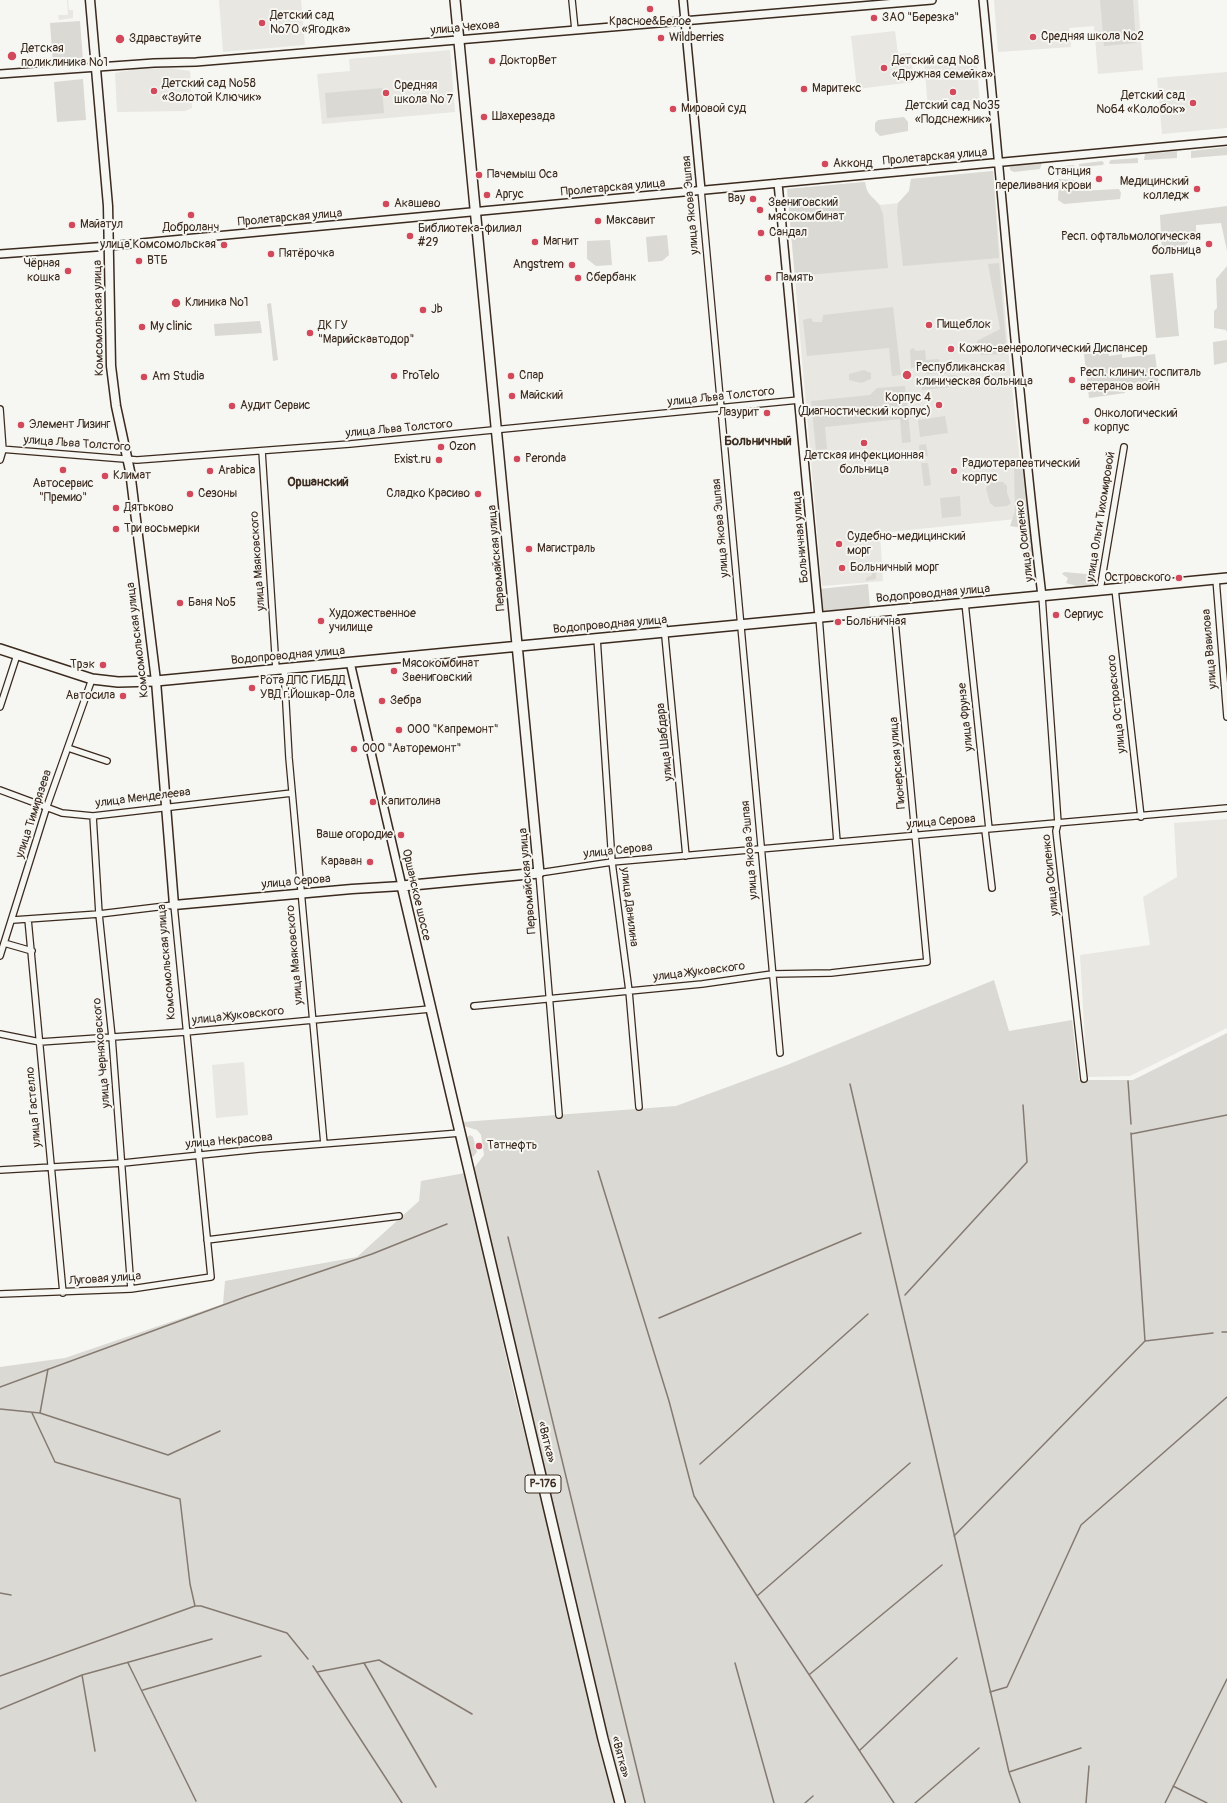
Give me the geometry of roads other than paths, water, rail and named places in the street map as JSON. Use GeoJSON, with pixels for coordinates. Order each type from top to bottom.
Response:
{"type":"FeatureCollection","features":[{"type":"Feature","properties":{"kind":"main road","name":"Комсомольская улица"},"geometry":{"type":"LineString","coordinates":[[90,0],[108,206],[111,366],[116,406],[128,459],[156,680],[174,905]]}},
{"type":"Feature","properties":{"kind":"main road","name":"Первомайская улица"},"geometry":{"type":"LineString","coordinates":[[455,0],[539,873]]}},
{"type":"Feature","properties":{"kind":"main road","name":"Водопроводная улица"},"geometry":{"type":"LineString","coordinates":[[0,649],[92,678],[118,682],[156,680],[518,646],[664,629],[819,617],[1227,578]]}},
{"type":"Feature","properties":{"kind":"main road","name":"улица Серова"},"geometry":{"type":"LineString","coordinates":[[174,905],[539,873]]}},
{"type":"Feature","properties":{"kind":"main road","name":"Оршанское шоссе"},"geometry":{"type":"LineString","coordinates":[[402,886],[460,1133]]}},
{"type":"Feature","properties":{"kind":"main road","name":"«Вятка»"},"geometry":{"type":"LineString","coordinates":[[460,1133],[603,1739],[620,1803]]}},
{"type":"Feature","properties":{"kind":"street"},"geometry":{"type":"LineString","coordinates":[[572,0],[575,30]]}},
{"type":"Feature","properties":{"kind":"street","name":"улица Якова Эшпая"},"geometry":{"type":"LineString","coordinates":[[683,0],[780,1053]]}},
{"type":"Feature","properties":{"kind":"street","name":"улица Чехова"},"geometry":{"type":"LineString","coordinates":[[0,74],[154,62],[196,62],[932,0]]}},
{"type":"Feature","properties":{"kind":"street","name":"улица Осипенко"},"geometry":{"type":"LineString","coordinates":[[983,0],[1000,162],[1024,450],[1042,596],[1058,823],[1056,831],[1084,1079]]}},
{"type":"Feature","properties":{"kind":"street","name":"Пролетарская улица"},"geometry":{"type":"LineString","coordinates":[[0,254],[109,246],[1227,141]]}},
{"type":"Feature","properties":{"kind":"street","name":"Больничная улица"},"geometry":{"type":"LineString","coordinates":[[778,183],[819,617],[837,842]]}},
{"type":"Feature","properties":{"kind":"street","name":"улица Льва Толстого"},"geometry":{"type":"LineString","coordinates":[[2,449],[128,459],[262,451],[496,431],[799,400]]}},
{"type":"Feature","properties":{"kind":"street"},"geometry":{"type":"LineString","coordinates":[[0,409],[2,449],[0,460]]}},
{"type":"Feature","properties":{"kind":"street","name":"улица Ольги Тихомировой"},"geometry":{"type":"LineString","coordinates":[[1100,590],[1124,447]]}},
{"type":"Feature","properties":{"kind":"street","name":"улица Маяковского"},"geometry":{"type":"LineString","coordinates":[[262,451],[280,669],[324,1144]]}},
{"type":"Feature","properties":{"kind":"street","name":"улица Вавилова"},"geometry":{"type":"LineString","coordinates":[[1216,579],[1227,717]]}},
{"type":"Feature","properties":{"kind":"street","name":"улица Островского"},"geometry":{"type":"LineString","coordinates":[[1115,589],[1141,817]]}},
{"type":"Feature","properties":{"kind":"street","name":"улица Фрунзе"},"geometry":{"type":"LineString","coordinates":[[965,603],[992,888]]}},
{"type":"Feature","properties":{"kind":"street","name":"Пионерская улица"},"geometry":{"type":"LineString","coordinates":[[894,610],[927,962]]}},
{"type":"Feature","properties":{"kind":"street","name":"улица Шабдара"},"geometry":{"type":"LineString","coordinates":[[664,629],[686,856]]}},
{"type":"Feature","properties":{"kind":"street","name":"улица Данилина"},"geometry":{"type":"LineString","coordinates":[[597,638],[612,862],[629,991],[639,1107]]}},
{"type":"Feature","properties":{"kind":"street"},"geometry":{"type":"LineString","coordinates":[[0,707],[17,655]]}},
{"type":"Feature","properties":{"kind":"street","name":"Оршанское шоссе"},"geometry":{"type":"LineString","coordinates":[[350,662],[402,886]]}},
{"type":"Feature","properties":{"kind":"street","name":"улица Тимирязева"},"geometry":{"type":"LineString","coordinates":[[0,956],[3,939],[13,920],[47,806],[92,678]]}},
{"type":"Feature","properties":{"kind":"street"},"geometry":{"type":"LineString","coordinates":[[68,748],[107,761]]}},
{"type":"Feature","properties":{"kind":"street","name":"улица Менделеева"},"geometry":{"type":"LineString","coordinates":[[0,790],[47,806],[62,813],[94,816],[165,806],[292,793]]}},
{"type":"Feature","properties":{"kind":"street","name":"улица Серова"},"geometry":{"type":"LineString","coordinates":[[539,873],[612,862],[1141,817],[1227,808]]}},
{"type":"Feature","properties":{"kind":"street","name":"улица Черняховского"},"geometry":{"type":"LineString","coordinates":[[94,816],[99,914],[123,1163],[131,1289]]}},
{"type":"Feature","properties":{"kind":"street","name":"Первомайская улица"},"geometry":{"type":"LineString","coordinates":[[539,873],[551,998],[559,1115]]}},
{"type":"Feature","properties":{"kind":"street","name":"улица Серова"},"geometry":{"type":"LineString","coordinates":[[13,920],[99,914],[174,905]]}},
{"type":"Feature","properties":{"kind":"street","name":"Комсомольская улица"},"geometry":{"type":"LineString","coordinates":[[174,905],[211,1278]]}},
{"type":"Feature","properties":{"kind":"street","name":"улица Гастелло"},"geometry":{"type":"LineString","coordinates":[[28,919],[50,1167],[63,1293]]}},
{"type":"Feature","properties":{"kind":"street"},"geometry":{"type":"LineString","coordinates":[[3,939],[32,951]]}},
{"type":"Feature","properties":{"kind":"street","name":"улица Жуковского"},"geometry":{"type":"LineString","coordinates":[[474,1006],[702,984],[772,974],[831,973],[927,962]]}},
{"type":"Feature","properties":{"kind":"street","name":"улица Жуковского"},"geometry":{"type":"LineString","coordinates":[[0,1034],[40,1042],[186,1032],[430,1009]]}},
{"type":"Feature","properties":{"kind":"street","name":"улица Некрасова"},"geometry":{"type":"LineString","coordinates":[[0,1170],[123,1163],[198,1155],[460,1133]]}},
{"type":"Feature","properties":{"kind":"street"},"geometry":{"type":"LineString","coordinates":[[207,1240],[399,1216]]}},
{"type":"Feature","properties":{"kind":"street","name":"Луговая улица"},"geometry":{"type":"LineString","coordinates":[[0,1294],[63,1293],[131,1289],[211,1278]]}},
{"type":"Feature","properties":{"kind":"waterway"},"geometry":{"type":"LineString","coordinates":[[1128,1081],[1131,1124]]}},
{"type":"Feature","properties":{"kind":"waterway"},"geometry":{"type":"LineString","coordinates":[[850,1084],[1009,1772],[1020,1803]]}},
{"type":"Feature","properties":{"kind":"waterway"},"geometry":{"type":"LineString","coordinates":[[905,1295],[1027,1162],[1023,1105]]}},
{"type":"Feature","properties":{"kind":"waterway"},"geometry":{"type":"LineString","coordinates":[[1131,1134],[1227,1115]]}},
{"type":"Feature","properties":{"kind":"waterway"},"geometry":{"type":"LineString","coordinates":[[1131,1133],[1145,1341]]}},
{"type":"Feature","properties":{"kind":"waterway"},"geometry":{"type":"LineString","coordinates":[[598,1171],[669,1401],[694,1496],[757,1596],[894,1803]]}},
{"type":"Feature","properties":{"kind":"waterway"},"geometry":{"type":"LineString","coordinates":[[0,1387],[245,1297],[372,1254],[447,1224]]}},
{"type":"Feature","properties":{"kind":"waterway"},"geometry":{"type":"LineString","coordinates":[[659,1318],[861,1233]]}},
{"type":"Feature","properties":{"kind":"waterway"},"geometry":{"type":"LineString","coordinates":[[508,1237],[645,1803]]}},
{"type":"Feature","properties":{"kind":"waterway"},"geometry":{"type":"LineString","coordinates":[[700,1464],[868,1314]]}},
{"type":"Feature","properties":{"kind":"waterway"},"geometry":{"type":"LineString","coordinates":[[1222,1332],[1227,1332]]}},
{"type":"Feature","properties":{"kind":"waterway"},"geometry":{"type":"LineString","coordinates":[[954,1536],[1145,1341],[1213,1333]]}},
{"type":"Feature","properties":{"kind":"waterway"},"geometry":{"type":"LineString","coordinates":[[40,1413],[48,1369]]}},
{"type":"Feature","properties":{"kind":"waterway"},"geometry":{"type":"LineString","coordinates":[[990,1692],[1007,1687],[1081,1525],[1227,1397]]}},
{"type":"Feature","properties":{"kind":"waterway"},"geometry":{"type":"LineString","coordinates":[[0,1409],[40,1413],[168,1455],[220,1431]]}},
{"type":"Feature","properties":{"kind":"waterway"},"geometry":{"type":"LineString","coordinates":[[32,1413],[55,1462],[180,1499],[190,1584],[195,1606]]}},
{"type":"Feature","properties":{"kind":"waterway"},"geometry":{"type":"LineString","coordinates":[[757,1596],[910,1463]]}},
{"type":"Feature","properties":{"kind":"waterway"},"geometry":{"type":"LineString","coordinates":[[810,1674],[942,1565]]}},
{"type":"Feature","properties":{"kind":"waterway"},"geometry":{"type":"LineString","coordinates":[[0,1593],[11,1595]]}},
{"type":"Feature","properties":{"kind":"waterway"},"geometry":{"type":"LineString","coordinates":[[0,1676],[195,1606],[201,1606],[287,1633],[308,1659]]}},
{"type":"Feature","properties":{"kind":"waterway"},"geometry":{"type":"LineString","coordinates":[[0,1709],[82,1675],[212,1639]]}},
{"type":"Feature","properties":{"kind":"waterway"},"geometry":{"type":"LineString","coordinates":[[143,1690],[261,1656]]}},
{"type":"Feature","properties":{"kind":"waterway"},"geometry":{"type":"LineString","coordinates":[[860,1750],[957,1658]]}},
{"type":"Feature","properties":{"kind":"waterway"},"geometry":{"type":"LineString","coordinates":[[317,1672],[379,1660],[472,1714]]}},
{"type":"Feature","properties":{"kind":"waterway"},"geometry":{"type":"LineString","coordinates":[[128,1663],[196,1801]]}},
{"type":"Feature","properties":{"kind":"waterway"},"geometry":{"type":"LineString","coordinates":[[364,1663],[436,1787]]}},
{"type":"Feature","properties":{"kind":"waterway"},"geometry":{"type":"LineString","coordinates":[[735,1663],[774,1803]]}},
{"type":"Feature","properties":{"kind":"waterway"},"geometry":{"type":"LineString","coordinates":[[313,1666],[402,1803]]}},
{"type":"Feature","properties":{"kind":"waterway"},"geometry":{"type":"LineString","coordinates":[[82,1675],[95,1751]]}},
{"type":"Feature","properties":{"kind":"waterway"},"geometry":{"type":"LineString","coordinates":[[1165,1803],[1227,1679]]}},
{"type":"Feature","properties":{"kind":"waterway"},"geometry":{"type":"LineString","coordinates":[[915,1803],[979,1748]]}},
{"type":"Feature","properties":{"kind":"waterway"},"geometry":{"type":"LineString","coordinates":[[1009,1772],[1081,1748]]}},
{"type":"Feature","properties":{"kind":"waterway"},"geometry":{"type":"LineString","coordinates":[[1086,1803],[1089,1766]]}},
{"type":"Feature","properties":{"kind":"waterway"},"geometry":{"type":"LineString","coordinates":[[1173,1786],[1207,1803]]}},
{"type":"Feature","properties":{"kind":"waterway"},"geometry":{"type":"LineString","coordinates":[[805,1803],[813,1796]]}},
{"type":"Feature","properties":{"kind":"place","name":"Красное&Белое"},"geometry":{"type":"Point","coordinates":[650,9]}},
{"type":"Feature","properties":{"kind":"place","name":"ЗАО \"Березка\""},"geometry":{"type":"Point","coordinates":[874,18]}},
{"type":"Feature","properties":{"kind":"place","name":"Детский сад №70 «Ягодка»"},"geometry":{"type":"Point","coordinates":[262,23]}},
{"type":"Feature","properties":{"kind":"place","name":"Средняя школа №2"},"geometry":{"type":"Point","coordinates":[1033,37]}},
{"type":"Feature","properties":{"kind":"place","name":"Wildberries"},"geometry":{"type":"Point","coordinates":[661,38]}},
{"type":"Feature","properties":{"kind":"place","name":"Здравствуйте"},"geometry":{"type":"Point","coordinates":[120,39]}},
{"type":"Feature","properties":{"kind":"place","name":"Детская поликлиника №1"},"geometry":{"type":"Point","coordinates":[12,56]}},
{"type":"Feature","properties":{"kind":"place","name":"ДокторВет"},"geometry":{"type":"Point","coordinates":[492,61]}},
{"type":"Feature","properties":{"kind":"place","name":"Детский сад №8 «Дружная семейка»"},"geometry":{"type":"Point","coordinates":[884,68]}},
{"type":"Feature","properties":{"kind":"place","name":"Маритекс"},"geometry":{"type":"Point","coordinates":[804,89]}},
{"type":"Feature","properties":{"kind":"place","name":"Детский сад №58 «Золотой Ключик»"},"geometry":{"type":"Point","coordinates":[154,91]}},
{"type":"Feature","properties":{"kind":"place","name":"Детский сад №35 «Подснежник»"},"geometry":{"type":"Point","coordinates":[953,92]}},
{"type":"Feature","properties":{"kind":"place","name":"Средняя школа № 7"},"geometry":{"type":"Point","coordinates":[386,93]}},
{"type":"Feature","properties":{"kind":"place","name":"Детский сад №64 «Колобок»"},"geometry":{"type":"Point","coordinates":[1193,103]}},
{"type":"Feature","properties":{"kind":"place","name":"Мировой суд"},"geometry":{"type":"Point","coordinates":[673,109]}},
{"type":"Feature","properties":{"kind":"place","name":"Шахерезада"},"geometry":{"type":"Point","coordinates":[484,117]}},
{"type":"Feature","properties":{"kind":"place","name":"Акконд"},"geometry":{"type":"Point","coordinates":[825,164]}},
{"type":"Feature","properties":{"kind":"place","name":"Пачемыш Оса"},"geometry":{"type":"Point","coordinates":[479,175]}},
{"type":"Feature","properties":{"kind":"place","name":"Станция переливания крови"},"geometry":{"type":"Point","coordinates":[1099,179]}},
{"type":"Feature","properties":{"kind":"place","name":"Медицинский колледж"},"geometry":{"type":"Point","coordinates":[1197,189]}},
{"type":"Feature","properties":{"kind":"place","name":"Аргус"},"geometry":{"type":"Point","coordinates":[487,195]}},
{"type":"Feature","properties":{"kind":"place","name":"Вау"},"geometry":{"type":"Point","coordinates":[753,199]}},
{"type":"Feature","properties":{"kind":"place","name":"Акашево"},"geometry":{"type":"Point","coordinates":[386,204]}},
{"type":"Feature","properties":{"kind":"place","name":"Звениговский мясокомбинат"},"geometry":{"type":"Point","coordinates":[760,210]}},
{"type":"Feature","properties":{"kind":"place","name":"Доброланч"},"geometry":{"type":"Point","coordinates":[191,215]}},
{"type":"Feature","properties":{"kind":"place","name":"Максавит"},"geometry":{"type":"Point","coordinates":[598,221]}},
{"type":"Feature","properties":{"kind":"place","name":"Майатул"},"geometry":{"type":"Point","coordinates":[72,225]}},
{"type":"Feature","properties":{"kind":"place","name":"Сандал"},"geometry":{"type":"Point","coordinates":[761,233]}},
{"type":"Feature","properties":{"kind":"place","name":"Библиотека-филиал #29"},"geometry":{"type":"Point","coordinates":[410,236]}},
{"type":"Feature","properties":{"kind":"place","name":"Магнит"},"geometry":{"type":"Point","coordinates":[535,242]}},
{"type":"Feature","properties":{"kind":"place","name":"Респ. офтальмологическая больница"},"geometry":{"type":"Point","coordinates":[1209,244]}},
{"type":"Feature","properties":{"kind":"place","name":"улица Комсомольская"},"geometry":{"type":"Point","coordinates":[224,245]}},
{"type":"Feature","properties":{"kind":"place","name":"Пятёрочка"},"geometry":{"type":"Point","coordinates":[271,254]}},
{"type":"Feature","properties":{"kind":"place","name":"ВТБ"},"geometry":{"type":"Point","coordinates":[139,261]}},
{"type":"Feature","properties":{"kind":"place","name":"Angstrem"},"geometry":{"type":"Point","coordinates":[572,265]}},
{"type":"Feature","properties":{"kind":"place","name":"Чёрная кошка"},"geometry":{"type":"Point","coordinates":[68,271]}},
{"type":"Feature","properties":{"kind":"place","name":"Сбербанк"},"geometry":{"type":"Point","coordinates":[578,278]}},
{"type":"Feature","properties":{"kind":"place","name":"Память"},"geometry":{"type":"Point","coordinates":[768,278]}},
{"type":"Feature","properties":{"kind":"place","name":"Клиника №1"},"geometry":{"type":"Point","coordinates":[176,303]}},
{"type":"Feature","properties":{"kind":"place","name":"Jb"},"geometry":{"type":"Point","coordinates":[423,310]}},
{"type":"Feature","properties":{"kind":"place","name":"Пищеблок"},"geometry":{"type":"Point","coordinates":[929,325]}},
{"type":"Feature","properties":{"kind":"place","name":"My clinic"},"geometry":{"type":"Point","coordinates":[142,327]}},
{"type":"Feature","properties":{"kind":"place","name":"ДК ГУ \"Марийскавтодор\""},"geometry":{"type":"Point","coordinates":[310,333]}},
{"type":"Feature","properties":{"kind":"place","name":"Кожно-венерологический Диспансер"},"geometry":{"type":"Point","coordinates":[951,349]}},
{"type":"Feature","properties":{"kind":"place","name":"Республиканская клиническая больница"},"geometry":{"type":"Point","coordinates":[907,375]}},
{"type":"Feature","properties":{"kind":"place","name":"ProTelo"},"geometry":{"type":"Point","coordinates":[394,376]}},
{"type":"Feature","properties":{"kind":"place","name":"Спар"},"geometry":{"type":"Point","coordinates":[511,376]}},
{"type":"Feature","properties":{"kind":"place","name":"Am Studia"},"geometry":{"type":"Point","coordinates":[144,377]}},
{"type":"Feature","properties":{"kind":"place","name":"Респ. клинич. госпиталь ветеранов войн"},"geometry":{"type":"Point","coordinates":[1072,380]}},
{"type":"Feature","properties":{"kind":"place","name":"Майский"},"geometry":{"type":"Point","coordinates":[512,396]}},
{"type":"Feature","properties":{"kind":"place","name":"Корпус 4 (Диагностический корпус)"},"geometry":{"type":"Point","coordinates":[939,405]}},
{"type":"Feature","properties":{"kind":"place","name":"Аудит Сервис"},"geometry":{"type":"Point","coordinates":[232,406]}},
{"type":"Feature","properties":{"kind":"place","name":"Лазурит"},"geometry":{"type":"Point","coordinates":[767,413]}},
{"type":"Feature","properties":{"kind":"place","name":"Онкологический корпус"},"geometry":{"type":"Point","coordinates":[1086,421]}},
{"type":"Feature","properties":{"kind":"place","name":"Элемент Лизинг"},"geometry":{"type":"Point","coordinates":[21,425]}},
{"type":"Feature","properties":{"kind":"place","name":"Детская инфекционная больница"},"geometry":{"type":"Point","coordinates":[864,443]}},
{"type":"Feature","properties":{"kind":"place","name":"Ozon"},"geometry":{"type":"Point","coordinates":[441,447]}},
{"type":"Feature","properties":{"kind":"place","name":"Peronda"},"geometry":{"type":"Point","coordinates":[517,459]}},
{"type":"Feature","properties":{"kind":"place","name":"Exist.ru"},"geometry":{"type":"Point","coordinates":[439,460]}},
{"type":"Feature","properties":{"kind":"place","name":"Автосервис \"Премио\""},"geometry":{"type":"Point","coordinates":[63,470]}},
{"type":"Feature","properties":{"kind":"place","name":"Arabica"},"geometry":{"type":"Point","coordinates":[210,471]}},
{"type":"Feature","properties":{"kind":"place","name":"Радиотерапевтический корпус"},"geometry":{"type":"Point","coordinates":[954,471]}},
{"type":"Feature","properties":{"kind":"place","name":"Климат"},"geometry":{"type":"Point","coordinates":[105,476]}},
{"type":"Feature","properties":{"kind":"place","name":"Сезоны"},"geometry":{"type":"Point","coordinates":[190,494]}},
{"type":"Feature","properties":{"kind":"place","name":"Сладко Красиво"},"geometry":{"type":"Point","coordinates":[478,494]}},
{"type":"Feature","properties":{"kind":"place","name":"Дятьково"},"geometry":{"type":"Point","coordinates":[116,508]}},
{"type":"Feature","properties":{"kind":"place","name":"Три восьмерки"},"geometry":{"type":"Point","coordinates":[116,529]}},
{"type":"Feature","properties":{"kind":"place","name":"Судебно-медицинский морг"},"geometry":{"type":"Point","coordinates":[839,544]}},
{"type":"Feature","properties":{"kind":"place","name":"Магистраль"},"geometry":{"type":"Point","coordinates":[529,549]}},
{"type":"Feature","properties":{"kind":"place","name":"Больничный морг"},"geometry":{"type":"Point","coordinates":[842,568]}},
{"type":"Feature","properties":{"kind":"place","name":"Островского"},"geometry":{"type":"Point","coordinates":[1179,578]}},
{"type":"Feature","properties":{"kind":"place","name":"Баня №5"},"geometry":{"type":"Point","coordinates":[180,603]}},
{"type":"Feature","properties":{"kind":"place","name":"Сергиус"},"geometry":{"type":"Point","coordinates":[1056,615]}},
{"type":"Feature","properties":{"kind":"place","name":"Художественное училище"},"geometry":{"type":"Point","coordinates":[321,621]}},
{"type":"Feature","properties":{"kind":"place","name":"Больничная"},"geometry":{"type":"Point","coordinates":[838,622]}},
{"type":"Feature","properties":{"kind":"place","name":"Трэк"},"geometry":{"type":"Point","coordinates":[103,665]}},
{"type":"Feature","properties":{"kind":"place","name":"Мясокомбинат Звениговский"},"geometry":{"type":"Point","coordinates":[394,671]}},
{"type":"Feature","properties":{"kind":"place","name":"Рота ДПС ГИБДД УВД г.Йошкар-Ола"},"geometry":{"type":"Point","coordinates":[252,688]}},
{"type":"Feature","properties":{"kind":"place","name":"Автосила"},"geometry":{"type":"Point","coordinates":[123,696]}},
{"type":"Feature","properties":{"kind":"place","name":"Зебра"},"geometry":{"type":"Point","coordinates":[382,701]}},
{"type":"Feature","properties":{"kind":"place","name":"ООО \"Капремонт\""},"geometry":{"type":"Point","coordinates":[399,730]}},
{"type":"Feature","properties":{"kind":"place","name":"ООО \"Авторемонт\""},"geometry":{"type":"Point","coordinates":[354,749]}},
{"type":"Feature","properties":{"kind":"place","name":"Капитолина"},"geometry":{"type":"Point","coordinates":[373,802]}},
{"type":"Feature","properties":{"kind":"place","name":"Ваше огородие"},"geometry":{"type":"Point","coordinates":[401,835]}},
{"type":"Feature","properties":{"kind":"place","name":"Караван"},"geometry":{"type":"Point","coordinates":[370,862]}},
{"type":"Feature","properties":{"kind":"place","name":"Татнефть"},"geometry":{"type":"Point","coordinates":[479,1146]}},
{"type":"Feature","properties":{"kind":"district","name":"Больничный"},"geometry":{"type":"Point","coordinates":[758,442]}},
{"type":"Feature","properties":{"kind":"district","name":"Оршанский"},"geometry":{"type":"Point","coordinates":[318,483]}}]}
